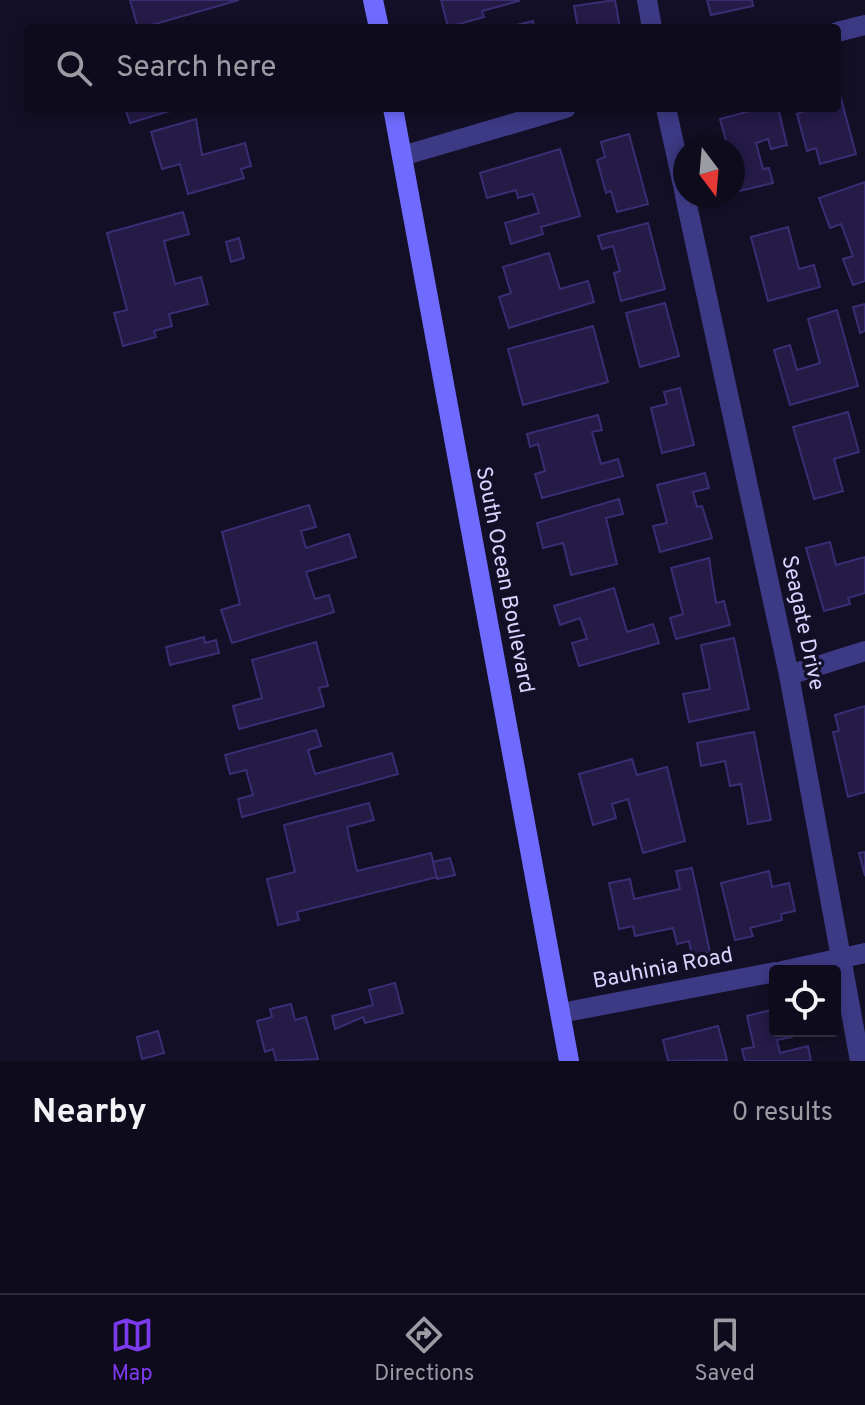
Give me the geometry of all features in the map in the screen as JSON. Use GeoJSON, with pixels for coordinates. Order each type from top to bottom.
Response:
{"type":"FeatureCollection","features":[{"type":"Feature","properties":{"kind":"main road"},"geometry":{"type":"LineString","coordinates":[[373,0],[378,24]]}},
{"type":"Feature","properties":{"kind":"main road","name":"South Ocean Boulevard"},"geometry":{"type":"LineString","coordinates":[[394,112],[569,1061]]}},
{"type":"Feature","properties":{"kind":"street"},"geometry":{"type":"LineString","coordinates":[[647,0],[651,24]]}},
{"type":"Feature","properties":{"kind":"street"},"geometry":{"type":"LineString","coordinates":[[841,31],[865,25]]}},
{"type":"Feature","properties":{"kind":"street"},"geometry":{"type":"LineString","coordinates":[[402,156],[552,112]]}},
{"type":"Feature","properties":{"kind":"street","name":"Seagate Drive"},"geometry":{"type":"LineString","coordinates":[[667,112],[673,140]]}},
{"type":"Feature","properties":{"kind":"street","name":"Seagate Drive"},"geometry":{"type":"LineString","coordinates":[[688,208],[789,675],[860,1061]]}},
{"type":"Feature","properties":{"kind":"street"},"geometry":{"type":"LineString","coordinates":[[789,675],[865,651]]}},
{"type":"Feature","properties":{"kind":"street"},"geometry":{"type":"LineString","coordinates":[[814,965],[865,953]]}},
{"type":"Feature","properties":{"kind":"street","name":"Bauhinia Road"},"geometry":{"type":"LineString","coordinates":[[561,1013],[769,973]]}},
{"type":"Feature","properties":{"kind":"building"},"geometry":{"type":"Polygon","coordinates":[[[130,0],[239,0],[155,24],[137,24],[130,0]]]}},
{"type":"Feature","properties":{"kind":"building"},"geometry":{"type":"Polygon","coordinates":[[[441,0],[519,1],[482,11],[484,17],[447,24],[441,0]]]}},
{"type":"Feature","properties":{"kind":"building"},"geometry":{"type":"Polygon","coordinates":[[[615,0],[619,24],[577,24],[574,6],[615,0]]]}},
{"type":"Feature","properties":{"kind":"building"},"geometry":{"type":"Polygon","coordinates":[[[707,0],[752,0],[753,6],[711,15],[707,0]]]}},
{"type":"Feature","properties":{"kind":"building"},"geometry":{"type":"Polygon","coordinates":[[[841,99],[856,154],[820,164],[816,148],[807,151],[797,114],[841,112],[841,99]]]}},
{"type":"Feature","properties":{"kind":"building"},"geometry":{"type":"Polygon","coordinates":[[[126,112],[167,112],[130,123],[126,112]]]}},
{"type":"Feature","properties":{"kind":"building"},"geometry":{"type":"Polygon","coordinates":[[[747,112],[779,112],[787,145],[771,149],[768,139],[756,143],[763,169],[769,168],[773,183],[745,190],[745,136],[725,136],[720,119],[747,112]]]}},
{"type":"Feature","properties":{"kind":"building"},"geometry":{"type":"Polygon","coordinates":[[[196,119],[202,155],[245,143],[251,166],[241,169],[244,178],[188,194],[180,164],[162,169],[151,132],[196,119]]]}},
{"type":"Feature","properties":{"kind":"building"},"geometry":{"type":"Polygon","coordinates":[[[629,134],[648,204],[617,212],[611,191],[606,193],[597,160],[605,157],[601,142],[629,134]]]}},
{"type":"Feature","properties":{"kind":"building"},"geometry":{"type":"Polygon","coordinates":[[[560,149],[580,216],[541,227],[543,234],[511,244],[505,223],[539,213],[533,194],[518,198],[516,190],[487,198],[480,173],[560,149]]]}},
{"type":"Feature","properties":{"kind":"building"},"geometry":{"type":"Polygon","coordinates":[[[865,182],[865,281],[853,285],[843,259],[853,256],[841,224],[830,228],[819,198],[865,182]]]}},
{"type":"Feature","properties":{"kind":"building"},"geometry":{"type":"Polygon","coordinates":[[[183,212],[189,234],[164,241],[175,284],[201,277],[208,304],[169,314],[172,326],[154,331],[156,337],[123,346],[114,313],[127,310],[107,233],[183,212]]]}},
{"type":"Feature","properties":{"kind":"building"},"geometry":{"type":"Polygon","coordinates":[[[648,223],[665,289],[621,301],[614,273],[620,271],[613,246],[602,249],[598,236],[648,223]]]}},
{"type":"Feature","properties":{"kind":"building"},"geometry":{"type":"Polygon","coordinates":[[[788,227],[799,269],[814,265],[820,287],[768,301],[751,237],[788,227]]]}},
{"type":"Feature","properties":{"kind":"building"},"geometry":{"type":"Polygon","coordinates":[[[239,238],[244,258],[231,262],[226,242],[239,238]]]}},
{"type":"Feature","properties":{"kind":"building"},"geometry":{"type":"Polygon","coordinates":[[[549,253],[560,289],[588,281],[594,302],[509,328],[499,297],[511,293],[503,267],[549,253]]]}},
{"type":"Feature","properties":{"kind":"building"},"geometry":{"type":"Polygon","coordinates":[[[665,303],[679,356],[640,367],[626,313],[665,303]]]}},
{"type":"Feature","properties":{"kind":"building"},"geometry":{"type":"Polygon","coordinates":[[[865,304],[865,331],[860,333],[853,307],[865,304]]]}},
{"type":"Feature","properties":{"kind":"building"},"geometry":{"type":"Polygon","coordinates":[[[837,310],[858,386],[790,405],[774,350],[790,345],[797,370],[820,363],[808,319],[837,310]]]}},
{"type":"Feature","properties":{"kind":"building"},"geometry":{"type":"Polygon","coordinates":[[[593,326],[608,382],[523,405],[508,349],[593,326]]]}},
{"type":"Feature","properties":{"kind":"building"},"geometry":{"type":"Polygon","coordinates":[[[680,388],[694,445],[662,453],[651,408],[667,404],[664,392],[680,388]]]}},
{"type":"Feature","properties":{"kind":"building"},"geometry":{"type":"Polygon","coordinates":[[[848,412],[859,452],[834,459],[843,491],[814,499],[793,427],[848,412]]]}},
{"type":"Feature","properties":{"kind":"building"},"geometry":{"type":"Polygon","coordinates":[[[598,415],[602,430],[592,432],[601,464],[618,459],[623,476],[542,498],[535,474],[545,471],[538,444],[530,447],[527,434],[598,415]]]}},
{"type":"Feature","properties":{"kind":"building"},"geometry":{"type":"Polygon","coordinates":[[[705,473],[709,488],[693,492],[697,507],[702,506],[712,538],[660,552],[653,526],[667,523],[657,485],[705,473]]]}},
{"type":"Feature","properties":{"kind":"building"},"geometry":{"type":"Polygon","coordinates":[[[619,499],[623,514],[606,518],[617,564],[571,575],[563,543],[543,548],[537,523],[619,499]]]}},
{"type":"Feature","properties":{"kind":"building"},"geometry":{"type":"Polygon","coordinates":[[[309,505],[316,527],[301,531],[306,548],[349,534],[356,557],[306,572],[315,599],[329,595],[334,612],[232,643],[221,610],[240,604],[222,532],[309,505]]]}},
{"type":"Feature","properties":{"kind":"building"},"geometry":{"type":"Polygon","coordinates":[[[830,542],[836,565],[865,557],[865,593],[848,598],[850,604],[824,611],[806,548],[830,542]]]}},
{"type":"Feature","properties":{"kind":"building"},"geometry":{"type":"Polygon","coordinates":[[[709,558],[716,603],[724,601],[730,625],[676,639],[670,618],[683,614],[671,568],[709,558]]]}},
{"type":"Feature","properties":{"kind":"building"},"geometry":{"type":"Polygon","coordinates":[[[614,588],[627,632],[653,624],[659,643],[579,666],[572,643],[587,639],[580,618],[560,625],[554,606],[614,588]]]}},
{"type":"Feature","properties":{"kind":"building"},"geometry":{"type":"Polygon","coordinates":[[[204,637],[205,643],[216,640],[219,653],[170,665],[166,647],[204,637]]]}},
{"type":"Feature","properties":{"kind":"building"},"geometry":{"type":"Polygon","coordinates":[[[734,638],[749,709],[689,722],[683,694],[710,689],[701,645],[734,638]]]}},
{"type":"Feature","properties":{"kind":"building"},"geometry":{"type":"Polygon","coordinates":[[[316,642],[328,686],[319,688],[324,706],[239,729],[233,706],[262,698],[252,660],[316,642]]]}},
{"type":"Feature","properties":{"kind":"building"},"geometry":{"type":"Polygon","coordinates":[[[865,706],[865,792],[848,797],[833,732],[839,731],[835,715],[865,706]]]}},
{"type":"Feature","properties":{"kind":"building"},"geometry":{"type":"Polygon","coordinates":[[[316,730],[321,746],[308,750],[315,774],[392,753],[398,774],[242,817],[238,799],[253,795],[246,770],[230,774],[225,755],[316,730]]]}},
{"type":"Feature","properties":{"kind":"building"},"geometry":{"type":"Polygon","coordinates":[[[754,732],[771,820],[748,824],[741,784],[730,786],[725,761],[701,766],[697,743],[754,732]]]}},
{"type":"Feature","properties":{"kind":"building"},"geometry":{"type":"Polygon","coordinates":[[[632,759],[637,775],[667,767],[685,841],[643,853],[628,799],[612,804],[616,818],[593,825],[579,774],[632,759]]]}},
{"type":"Feature","properties":{"kind":"building"},"geometry":{"type":"Polygon","coordinates":[[[369,803],[374,820],[347,827],[357,871],[431,853],[437,877],[297,912],[299,920],[278,925],[267,879],[295,872],[284,825],[369,803]]]}},
{"type":"Feature","properties":{"kind":"building"},"geometry":{"type":"Polygon","coordinates":[[[865,852],[865,876],[859,853],[865,852]]]}},
{"type":"Feature","properties":{"kind":"building"},"geometry":{"type":"Polygon","coordinates":[[[450,858],[455,875],[437,879],[433,862],[450,858]]]}},
{"type":"Feature","properties":{"kind":"building"},"geometry":{"type":"Polygon","coordinates":[[[692,868],[710,952],[692,956],[689,941],[677,944],[673,928],[635,936],[633,926],[619,929],[609,883],[630,879],[634,899],[680,889],[676,871],[692,868]]]}},
{"type":"Feature","properties":{"kind":"building"},"geometry":{"type":"Polygon","coordinates":[[[769,871],[772,887],[789,883],[795,911],[781,914],[782,920],[750,928],[753,936],[735,940],[721,883],[769,871]]]}},
{"type":"Feature","properties":{"kind":"building"},"geometry":{"type":"Polygon","coordinates":[[[395,983],[403,1013],[365,1023],[363,1017],[335,1029],[332,1016],[373,1005],[369,990],[395,983]]]}},
{"type":"Feature","properties":{"kind":"building"},"geometry":{"type":"Polygon","coordinates":[[[291,1004],[295,1020],[306,1017],[318,1059],[276,1061],[273,1049],[265,1052],[257,1021],[272,1017],[270,1009],[291,1004]]]}},
{"type":"Feature","properties":{"kind":"building"},"geometry":{"type":"Polygon","coordinates":[[[769,1010],[769,1037],[792,1037],[777,1040],[780,1053],[808,1046],[811,1061],[745,1061],[742,1049],[754,1047],[747,1016],[769,1010]]]}},
{"type":"Feature","properties":{"kind":"building"},"geometry":{"type":"Polygon","coordinates":[[[718,1026],[727,1060],[668,1061],[663,1040],[718,1026]]]}},
{"type":"Feature","properties":{"kind":"building"},"geometry":{"type":"Polygon","coordinates":[[[158,1031],[164,1053],[142,1059],[137,1037],[158,1031]]]}}]}
